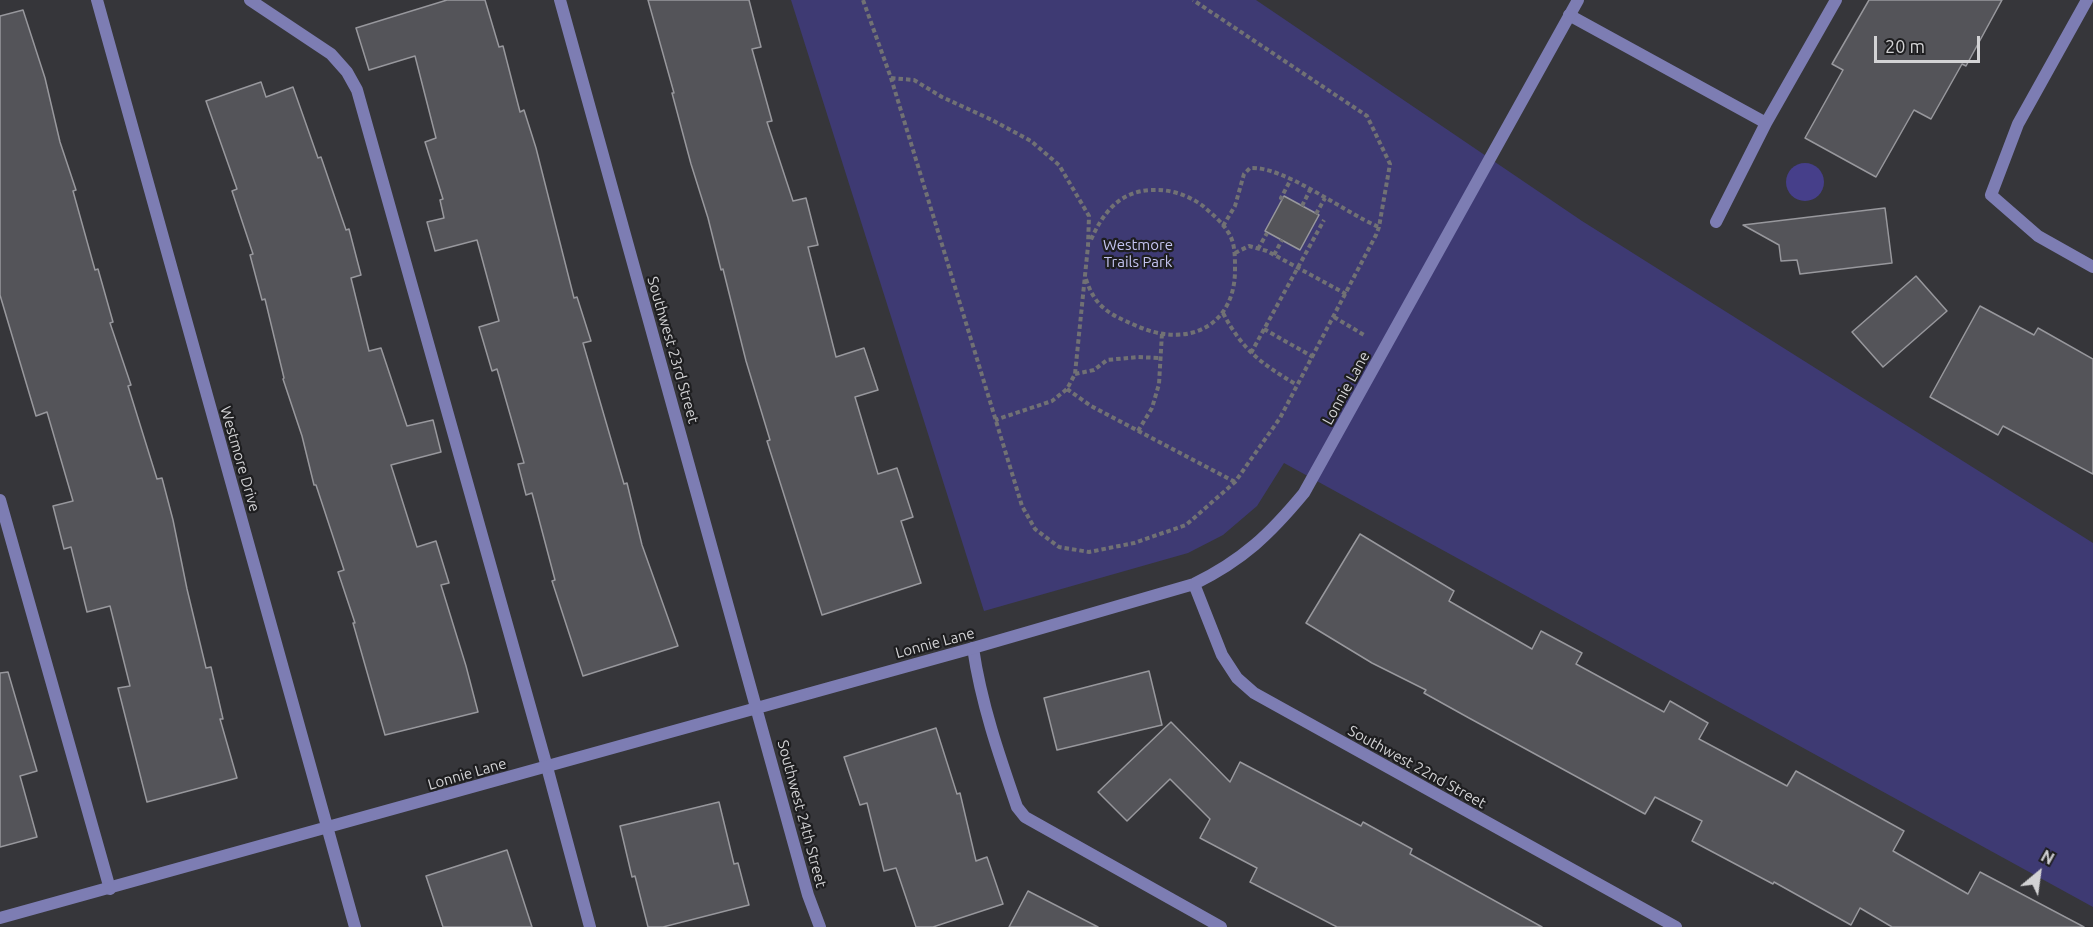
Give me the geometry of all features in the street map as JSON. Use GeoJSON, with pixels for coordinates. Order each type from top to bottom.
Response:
{"type":"FeatureCollection","features":[{"type":"Feature","properties":{"kind":"street","name":"Westmore Drive"},"geometry":{"type":"LineString","coordinates":[[97,0],[356,927]]}},
{"type":"Feature","properties":{"kind":"street"},"geometry":{"type":"LineString","coordinates":[[250,0],[332,54],[347,72],[357,90],[590,927]]}},
{"type":"Feature","properties":{"kind":"street","name":"Southwest 23rd Street"},"geometry":{"type":"LineString","coordinates":[[560,0],[758,707]]}},
{"type":"Feature","properties":{"kind":"street","name":"Lonnie Lane"},"geometry":{"type":"LineString","coordinates":[[0,918],[973,648],[1194,584],[1223,570],[1254,548],[1304,493],[1578,0]]}},
{"type":"Feature","properties":{"kind":"street"},"geometry":{"type":"LineString","coordinates":[[1716,222],[1766,123],[1836,0]]}},
{"type":"Feature","properties":{"kind":"street"},"geometry":{"type":"LineString","coordinates":[[2087,0],[2018,124],[1991,195],[2038,236],[2093,267]]}},
{"type":"Feature","properties":{"kind":"street"},"geometry":{"type":"LineString","coordinates":[[1569,15],[1766,123]]}},
{"type":"Feature","properties":{"kind":"street"},"geometry":{"type":"LineString","coordinates":[[0,500],[110,889]]}},
{"type":"Feature","properties":{"kind":"street","name":"Southwest 22nd Street"},"geometry":{"type":"LineString","coordinates":[[1194,584],[1222,655],[1237,678],[1254,693],[1676,927]]}},
{"type":"Feature","properties":{"kind":"street"},"geometry":{"type":"LineString","coordinates":[[973,648],[977,678],[991,733],[1017,807],[1025,817],[1221,927]]}},
{"type":"Feature","properties":{"kind":"street","name":"Southwest 24th Street"},"geometry":{"type":"LineString","coordinates":[[758,707],[808,895],[820,927]]}},
{"type":"Feature","properties":{"kind":"path"},"geometry":{"type":"LineString","coordinates":[[863,0],[891,78],[1022,506],[1035,530],[1059,547],[1089,552],[1134,543],[1186,525],[1235,482],[1280,417],[1346,294],[1379,226],[1390,164],[1367,116],[1193,0]]}},
{"type":"Feature","properties":{"kind":"path"},"geometry":{"type":"LineString","coordinates":[[891,78],[914,80],[942,98],[992,120],[1031,141],[1059,165],[1089,216],[1075,374],[1067,389],[1052,401],[996,420]]}},
{"type":"Feature","properties":{"kind":"path"},"geometry":{"type":"LineString","coordinates":[[1223,226],[1235,206],[1244,174],[1250,168],[1261,167],[1291,179],[1359,219],[1379,226]]}},
{"type":"Feature","properties":{"kind":"path"},"geometry":{"type":"LineString","coordinates":[[1283,199],[1281,198],[1291,179]]}},
{"type":"Feature","properties":{"kind":"path"},"geometry":{"type":"LineString","coordinates":[[1085,276],[1091,295],[1105,309],[1147,331],[1177,335],[1200,331],[1219,318],[1231,300],[1236,280],[1235,253],[1229,233],[1216,216],[1192,199],[1164,189],[1141,190],[1117,202],[1099,220],[1088,246]]}},
{"type":"Feature","properties":{"kind":"path"},"geometry":{"type":"LineString","coordinates":[[1302,206],[1310,190]]}},
{"type":"Feature","properties":{"kind":"path"},"geometry":{"type":"LineString","coordinates":[[1316,213],[1325,198]]}},
{"type":"Feature","properties":{"kind":"path"},"geometry":{"type":"LineString","coordinates":[[1251,353],[1324,220]]}},
{"type":"Feature","properties":{"kind":"path"},"geometry":{"type":"LineString","coordinates":[[1258,249],[1267,233]]}},
{"type":"Feature","properties":{"kind":"path"},"geometry":{"type":"LineString","coordinates":[[1274,255],[1282,240]]}},
{"type":"Feature","properties":{"kind":"path"},"geometry":{"type":"LineString","coordinates":[[1235,253],[1249,246],[1258,249],[1274,255],[1346,294]]}},
{"type":"Feature","properties":{"kind":"path"},"geometry":{"type":"LineString","coordinates":[[1223,312],[1234,334],[1251,353],[1269,368],[1297,385]]}},
{"type":"Feature","properties":{"kind":"path"},"geometry":{"type":"LineString","coordinates":[[1334,316],[1385,348]]}},
{"type":"Feature","properties":{"kind":"path"},"geometry":{"type":"LineString","coordinates":[[1264,328],[1312,357]]}},
{"type":"Feature","properties":{"kind":"path"},"geometry":{"type":"LineString","coordinates":[[1138,431],[1152,408],[1159,384],[1162,333]]}},
{"type":"Feature","properties":{"kind":"path"},"geometry":{"type":"LineString","coordinates":[[1075,374],[1094,370],[1107,360],[1138,357],[1159,358]]}},
{"type":"Feature","properties":{"kind":"path"},"geometry":{"type":"LineString","coordinates":[[1067,389],[1091,406],[1235,482]]}},
{"type":"Feature","properties":{"kind":"green space","name":"Westmore Trails Park"},"geometry":{"type":"Polygon","coordinates":[[[791,0],[1256,0],[1582,221],[2093,543],[2093,907],[1284,463],[1257,506],[1223,535],[1188,553],[984,611],[791,0]]]}},
{"type":"Feature","properties":{"kind":"shaded area"},"geometry":{"type":"Polygon","coordinates":[[[1805,163],[1819,168],[1824,182],[1819,196],[1805,201],[1791,196],[1786,182],[1791,168],[1805,163]]]}},
{"type":"Feature","properties":{"kind":"building"},"geometry":{"type":"Polygon","coordinates":[[[447,0],[485,0],[499,47],[503,46],[520,112],[524,110],[536,148],[574,298],[577,297],[591,341],[583,343],[624,484],[627,483],[642,545],[678,646],[583,676],[552,581],[555,580],[532,493],[526,495],[518,464],[524,463],[497,369],[492,371],[479,327],[499,321],[477,240],[435,251],[427,222],[444,218],[440,200],[443,199],[425,142],[436,138],[415,56],[369,70],[356,28],[447,0]]]}},
{"type":"Feature","properties":{"kind":"building"},"geometry":{"type":"Polygon","coordinates":[[[648,0],[749,0],[761,47],[752,49],[772,121],[767,122],[793,201],[806,198],[818,245],[808,247],[836,357],[864,348],[878,390],[855,397],[878,474],[897,468],[913,517],[901,521],[921,583],[822,615],[767,441],[770,440],[746,361],[723,269],[721,270],[691,164],[648,0]]]}},
{"type":"Feature","properties":{"kind":"building"},"geometry":{"type":"Polygon","coordinates":[[[1869,0],[2002,0],[1966,66],[1962,64],[1931,119],[1914,110],[1876,177],[1805,138],[1843,70],[1832,64],[1869,0]]]}},
{"type":"Feature","properties":{"kind":"building"},"geometry":{"type":"Polygon","coordinates":[[[23,10],[45,78],[95,270],[98,269],[113,322],[110,323],[131,385],[128,386],[157,479],[162,478],[206,668],[211,667],[223,719],[220,719],[237,778],[147,802],[118,688],[130,686],[110,606],[87,612],[71,547],[64,549],[53,506],[73,501],[47,412],[36,416],[0,295],[0,16],[23,10]]]}},
{"type":"Feature","properties":{"kind":"building"},"geometry":{"type":"Polygon","coordinates":[[[261,82],[266,97],[293,87],[318,158],[321,157],[346,230],[349,229],[361,275],[351,278],[369,351],[381,348],[407,426],[433,420],[441,452],[391,465],[417,547],[436,541],[449,583],[441,585],[478,712],[385,735],[353,623],[355,623],[338,572],[344,570],[316,485],[314,485],[302,436],[283,379],[265,299],[262,300],[250,255],[253,254],[232,191],[237,189],[206,101],[261,82]]]}},
{"type":"Feature","properties":{"kind":"building"},"geometry":{"type":"Polygon","coordinates":[[[1284,196],[1319,215],[1300,250],[1265,231],[1284,196]]]}},
{"type":"Feature","properties":{"kind":"building"},"geometry":{"type":"Polygon","coordinates":[[[1885,208],[1892,263],[1800,274],[1797,260],[1781,261],[1779,245],[1743,225],[1885,208]]]}},
{"type":"Feature","properties":{"kind":"building"},"geometry":{"type":"Polygon","coordinates":[[[1916,276],[1947,311],[1883,367],[1852,332],[1916,276]]]}},
{"type":"Feature","properties":{"kind":"building"},"geometry":{"type":"Polygon","coordinates":[[[1980,306],[2034,335],[2038,328],[2093,359],[2093,474],[2003,426],[1998,435],[1930,397],[1980,306]]]}},
{"type":"Feature","properties":{"kind":"building"},"geometry":{"type":"Polygon","coordinates":[[[1360,534],[1454,591],[1449,601],[1532,649],[1541,631],[1582,653],[1576,664],[1664,712],[1670,701],[1708,723],[1699,739],[1787,786],[1796,771],[1904,831],[1893,851],[1968,894],[1980,872],[2084,927],[1892,927],[1860,908],[1851,925],[1774,882],[1773,884],[1692,841],[1702,821],[1655,797],[1645,814],[1424,693],[1426,690],[1372,663],[1306,623],[1360,534]]]}},
{"type":"Feature","properties":{"kind":"building"},"geometry":{"type":"Polygon","coordinates":[[[1149,671],[1162,725],[1057,750],[1044,698],[1149,671]]]}},
{"type":"Feature","properties":{"kind":"building"},"geometry":{"type":"Polygon","coordinates":[[[8,672],[37,771],[20,776],[37,837],[0,847],[0,673],[8,672]]]}},
{"type":"Feature","properties":{"kind":"building"},"geometry":{"type":"Polygon","coordinates":[[[1171,722],[1230,782],[1240,762],[1361,826],[1363,822],[1412,849],[1410,854],[1542,927],[1337,927],[1250,882],[1257,868],[1200,838],[1210,819],[1170,779],[1127,821],[1098,792],[1171,722]]]}},
{"type":"Feature","properties":{"kind":"building"},"geometry":{"type":"Polygon","coordinates":[[[936,728],[957,794],[960,793],[976,861],[987,857],[1003,904],[933,927],[916,927],[896,868],[884,871],[867,803],[860,805],[844,757],[936,728]]]}},
{"type":"Feature","properties":{"kind":"building"},"geometry":{"type":"Polygon","coordinates":[[[719,802],[734,864],[738,863],[749,905],[663,927],[648,927],[635,876],[632,877],[620,826],[719,802]]]}},
{"type":"Feature","properties":{"kind":"building"},"geometry":{"type":"Polygon","coordinates":[[[507,850],[532,927],[443,927],[426,876],[507,850]]]}},
{"type":"Feature","properties":{"kind":"building"},"geometry":{"type":"Polygon","coordinates":[[[1028,891],[1098,927],[1009,927],[1028,891]]]}}]}
